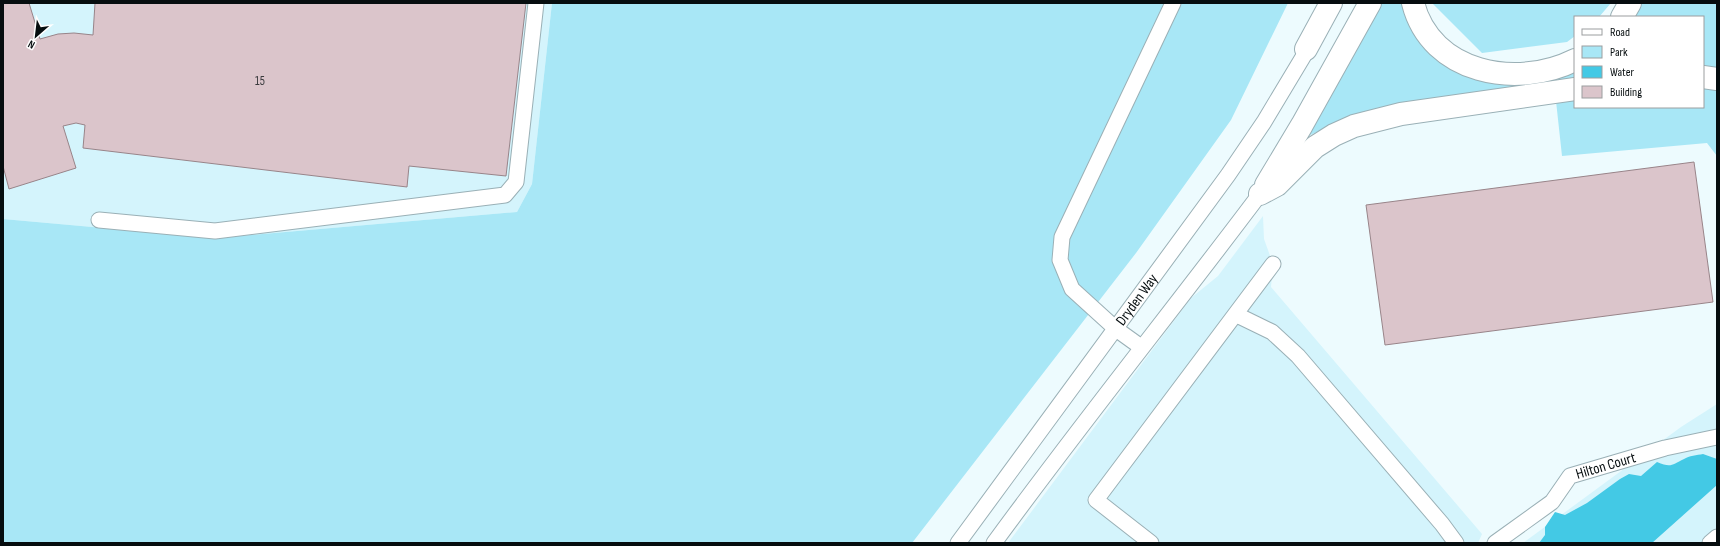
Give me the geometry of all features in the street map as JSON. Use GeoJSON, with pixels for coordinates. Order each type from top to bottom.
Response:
{"type":"FeatureCollection","features":[{"type":"Feature","properties":{"kind":"highway"},"geometry":{"type":"LineString","coordinates":[[1306,49],[1331,3]]}},
{"type":"Feature","properties":{"kind":"highway"},"geometry":{"type":"LineString","coordinates":[[1260,194],[1302,125],[1370,3]]}},
{"type":"Feature","properties":{"kind":"highway"},"geometry":{"type":"LineString","coordinates":[[1413,3],[1420,22],[1436,44],[1450,56],[1466,65],[1483,71],[1515,75],[1548,71],[1574,60]]}},
{"type":"Feature","properties":{"kind":"highway"},"geometry":{"type":"LineString","coordinates":[[1623,16],[1630,3]]}},
{"type":"Feature","properties":{"kind":"highway"},"geometry":{"type":"LineString","coordinates":[[1704,77],[1717,79]]}},
{"type":"Feature","properties":{"kind":"highway"},"geometry":{"type":"LineString","coordinates":[[1260,194],[1277,185],[1315,148],[1334,135],[1354,126],[1401,114],[1574,89]]}},
{"type":"Feature","properties":{"kind":"street"},"geometry":{"type":"LineString","coordinates":[[99,220],[215,231],[505,195],[516,182],[536,3]]}},
{"type":"Feature","properties":{"kind":"street"},"geometry":{"type":"LineString","coordinates":[[1141,347],[1116,329],[1072,289],[1060,260],[1062,237],[1173,3]]}},
{"type":"Feature","properties":{"kind":"street","name":"Dryden Way"},"geometry":{"type":"LineString","coordinates":[[958,543],[1236,163],[1264,122],[1306,49],[1341,3]]}},
{"type":"Feature","properties":{"kind":"street","name":"Dryden Way"},"geometry":{"type":"LineString","coordinates":[[994,543],[1141,347],[1198,276],[1260,194]]}},
{"type":"Feature","properties":{"kind":"street"},"geometry":{"type":"LineString","coordinates":[[1151,543],[1096,500],[1273,264]]}},
{"type":"Feature","properties":{"kind":"street"},"geometry":{"type":"LineString","coordinates":[[1237,314],[1272,332],[1298,356],[1442,524],[1456,543]]}},
{"type":"Feature","properties":{"kind":"street","name":"Hilton Court"},"geometry":{"type":"LineString","coordinates":[[1495,543],[1552,502],[1570,476],[1665,448],[1717,437]]}},
{"type":"Feature","properties":{"kind":"street"},"geometry":{"type":"LineString","coordinates":[[1710,543],[1717,536]]}},
{"type":"Feature","properties":{"kind":"shaded area"},"geometry":{"type":"Polygon","coordinates":[[[3,3],[552,3],[532,184],[517,212],[215,238],[3,219],[3,3]]]}},
{"type":"Feature","properties":{"kind":"shaded area"},"geometry":{"type":"Polygon","coordinates":[[[1263,216],[1264,239],[1273,264],[1271,287],[1482,534],[1478,543],[1008,543],[1191,298],[1218,276],[1263,216]]]}},
{"type":"Feature","properties":{"kind":"shaded area"},"geometry":{"type":"Polygon","coordinates":[[[1717,404],[1717,543],[1523,543],[1681,427],[1717,404]]]}},
{"type":"Feature","properties":{"kind":"green space"},"geometry":{"type":"Polygon","coordinates":[[[552,3],[1288,3],[1231,120],[1136,253],[912,543],[3,543],[3,219],[215,238],[517,212],[532,184],[552,3]]]}},
{"type":"Feature","properties":{"kind":"green space"},"geometry":{"type":"Polygon","coordinates":[[[1381,3],[1406,3],[1463,72],[1574,68],[1574,82],[1336,123],[1308,136],[1381,3]]]}},
{"type":"Feature","properties":{"kind":"green space"},"geometry":{"type":"Polygon","coordinates":[[[1432,3],[1611,3],[1600,16],[1574,16],[1574,37],[1567,42],[1482,53],[1432,3]]]}},
{"type":"Feature","properties":{"kind":"green space"},"geometry":{"type":"Polygon","coordinates":[[[1639,3],[1717,3],[1717,70],[1704,70],[1704,16],[1632,16],[1639,3]]]}},
{"type":"Feature","properties":{"kind":"green space"},"geometry":{"type":"Polygon","coordinates":[[[1704,85],[1717,88],[1717,156],[1707,143],[1562,156],[1556,101],[1574,98],[1574,108],[1704,108],[1704,85]]]}},
{"type":"Feature","properties":{"kind":"water"},"geometry":{"type":"Polygon","coordinates":[[[1703,454],[1717,459],[1717,485],[1652,543],[1539,543],[1545,535],[1545,527],[1555,512],[1565,515],[1587,503],[1629,474],[1641,476],[1657,462],[1665,465],[1671,465],[1688,457],[1703,454]]]}},
{"type":"Feature","properties":{"kind":"building"},"geometry":{"type":"Polygon","coordinates":[[[3,3],[29,3],[40,39],[58,34],[74,33],[93,35],[95,3],[526,3],[506,176],[409,166],[407,187],[83,148],[85,125],[76,123],[63,126],[76,168],[9,189],[3,166],[3,3]]]}},
{"type":"Feature","properties":{"kind":"building"},"geometry":{"type":"Polygon","coordinates":[[[1694,162],[1713,302],[1385,345],[1366,205],[1694,162]]]}}]}
